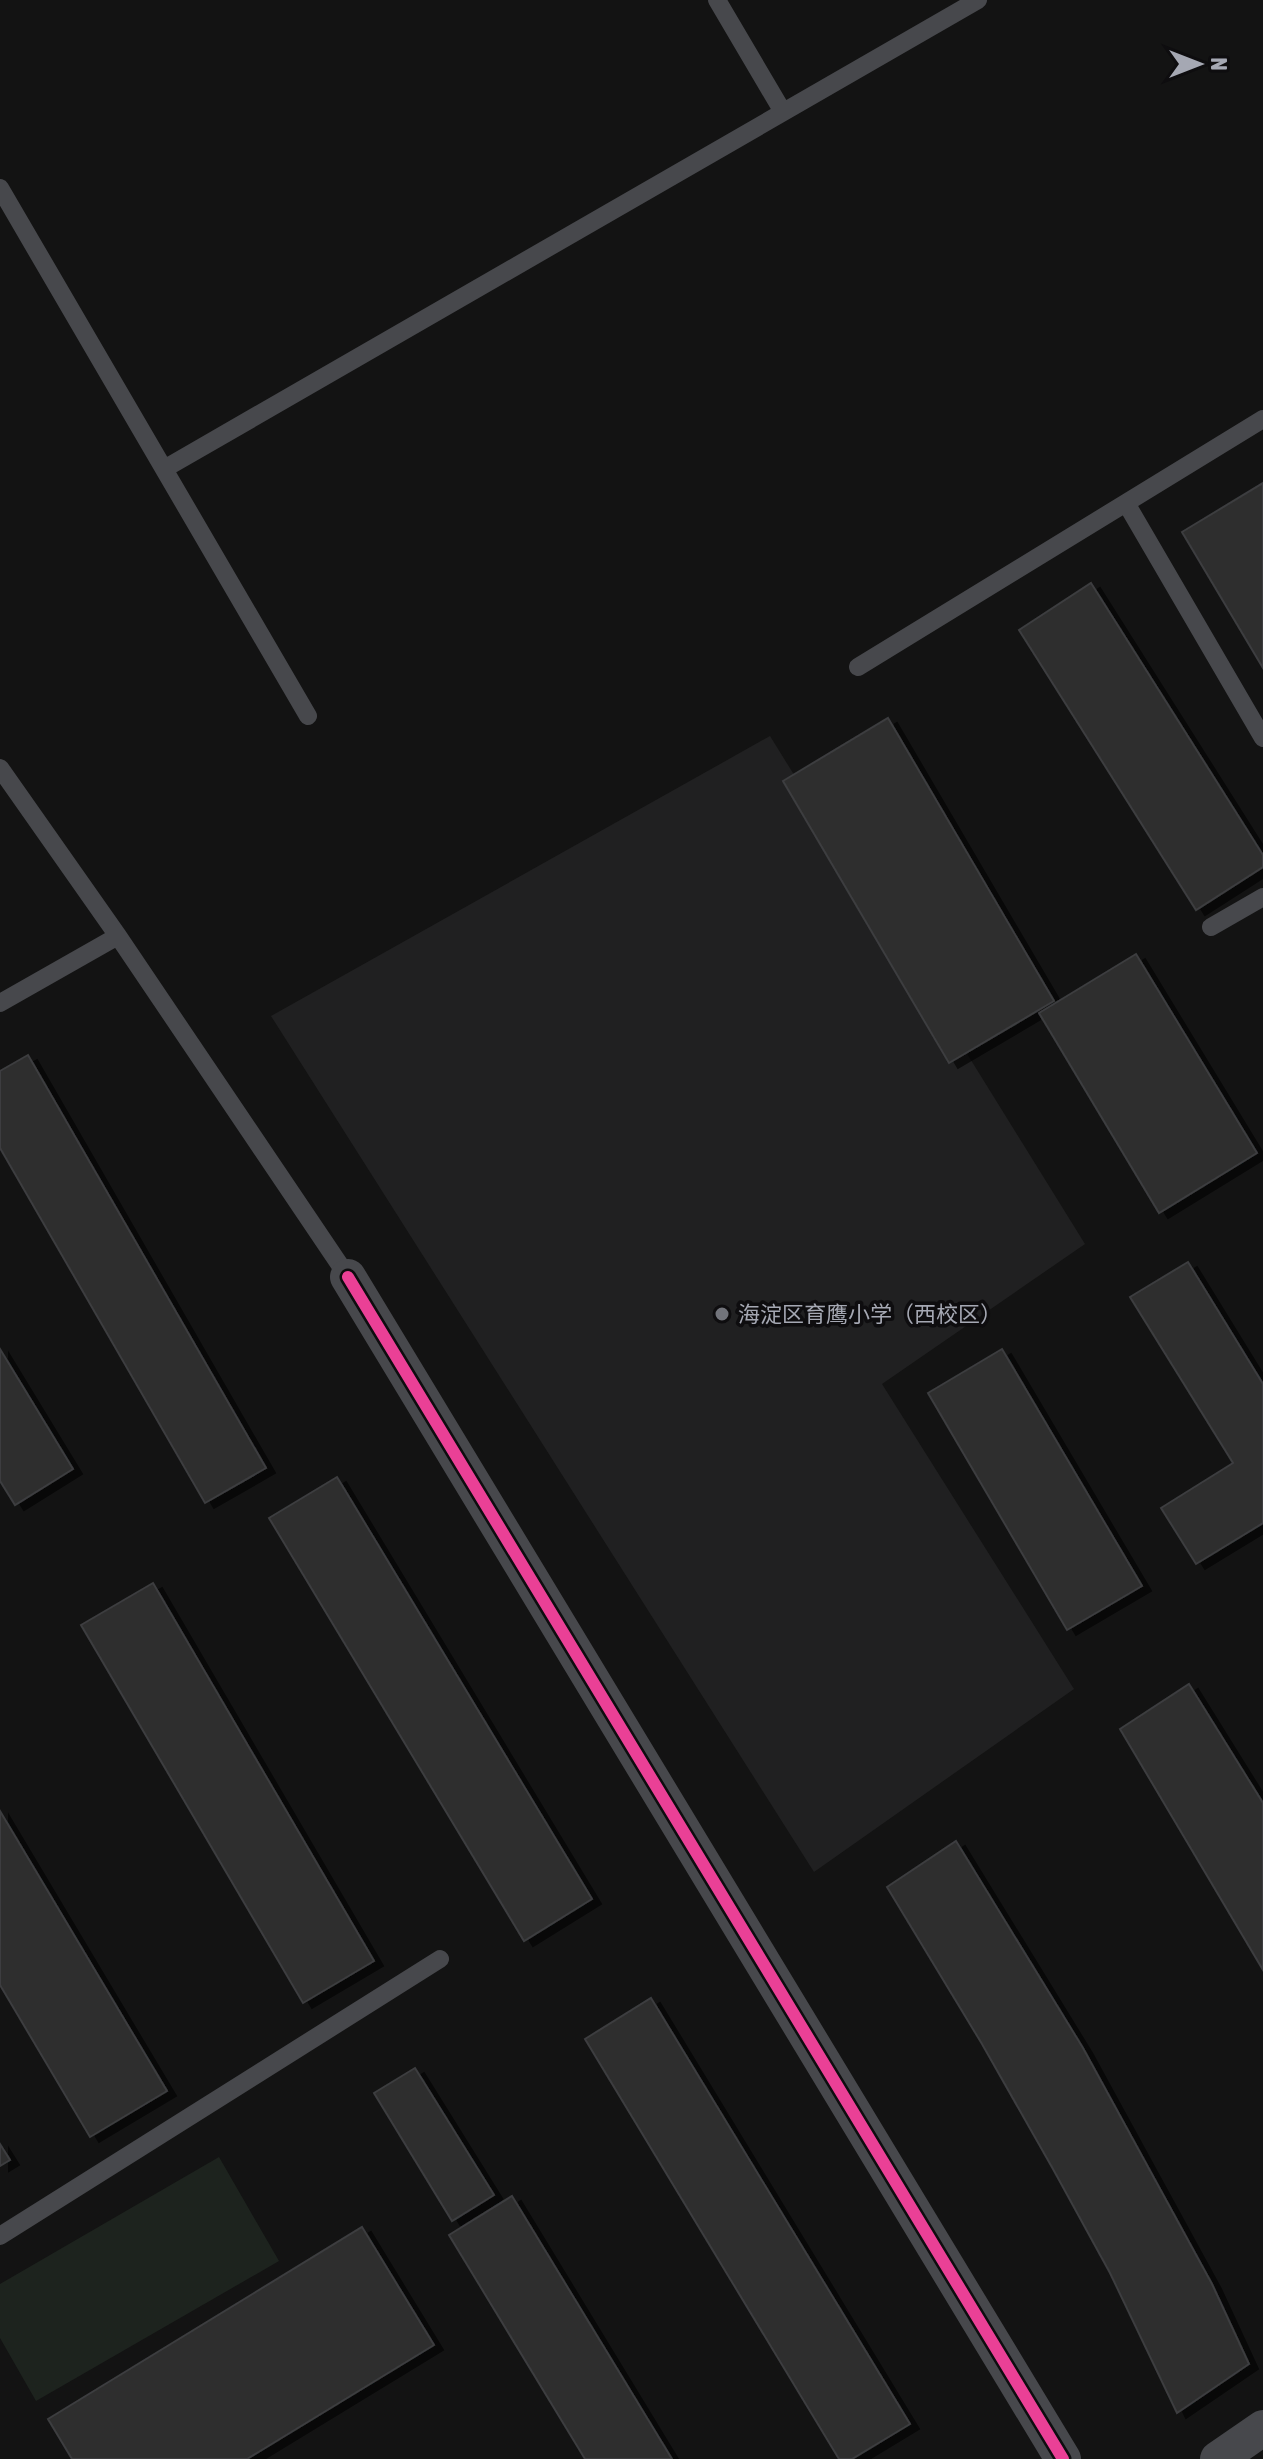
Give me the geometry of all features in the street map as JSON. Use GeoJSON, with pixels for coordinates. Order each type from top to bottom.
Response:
{"type":"FeatureCollection","features":[{"type":"Feature","properties":{"kind":"street"},"geometry":{"type":"LineString","coordinates":[[348,1277],[1063,2459]]}},
{"type":"Feature","properties":{"kind":"street"},"geometry":{"type":"LineString","coordinates":[[1218,2459],[1263,2428]]}},
{"type":"Feature","properties":{"kind":"lane"},"geometry":{"type":"LineString","coordinates":[[717,0],[783,112]]}},
{"type":"Feature","properties":{"kind":"lane"},"geometry":{"type":"LineString","coordinates":[[164,469],[978,0]]}},
{"type":"Feature","properties":{"kind":"lane"},"geometry":{"type":"LineString","coordinates":[[0,188],[308,716]]}},
{"type":"Feature","properties":{"kind":"lane"},"geometry":{"type":"LineString","coordinates":[[858,667],[1263,419]]}},
{"type":"Feature","properties":{"kind":"lane"},"geometry":{"type":"LineString","coordinates":[[1126,503],[1263,738]]}},
{"type":"Feature","properties":{"kind":"lane"},"geometry":{"type":"LineString","coordinates":[[0,768],[118,936],[348,1277]]}},
{"type":"Feature","properties":{"kind":"lane"},"geometry":{"type":"LineString","coordinates":[[1211,927],[1263,897]]}},
{"type":"Feature","properties":{"kind":"lane"},"geometry":{"type":"LineString","coordinates":[[0,1003],[118,936]]}},
{"type":"Feature","properties":{"kind":"lane"},"geometry":{"type":"LineString","coordinates":[[0,2236],[440,1959]]}},
{"type":"Feature","properties":{"kind":"shaded area","name":"海淀区育鹰小学（西校区）"},"geometry":{"type":"Polygon","coordinates":[[[770,736],[1085,1244],[882,1384],[1074,1689],[814,1872],[271,1016],[770,736]]]}},
{"type":"Feature","properties":{"kind":"shaded area"},"geometry":{"type":"Polygon","coordinates":[[[219,2157],[279,2261],[36,2401],[0,2338],[0,2284],[219,2157]]]}},
{"type":"Feature","properties":{"kind":"building"},"geometry":{"type":"Polygon","coordinates":[[[1263,483],[1263,668],[1182,532],[1263,483]]]}},
{"type":"Feature","properties":{"kind":"building"},"geometry":{"type":"Polygon","coordinates":[[[1091,583],[1263,855],[1263,867],[1196,910],[1019,630],[1091,583]]]}},
{"type":"Feature","properties":{"kind":"building"},"geometry":{"type":"Polygon","coordinates":[[[888,718],[1054,1001],[949,1063],[783,781],[888,718]]]}},
{"type":"Feature","properties":{"kind":"building"},"geometry":{"type":"Polygon","coordinates":[[[1136,954],[1257,1153],[1159,1213],[1039,1013],[1136,954]]]}},
{"type":"Feature","properties":{"kind":"building"},"geometry":{"type":"Polygon","coordinates":[[[28,1055],[266,1468],[205,1503],[0,1148],[0,1071],[28,1055]]]}},
{"type":"Feature","properties":{"kind":"building"},"geometry":{"type":"Polygon","coordinates":[[[1188,1262],[1263,1384],[1263,1523],[1196,1564],[1161,1508],[1233,1463],[1130,1297],[1188,1262]]]}},
{"type":"Feature","properties":{"kind":"building"},"geometry":{"type":"Polygon","coordinates":[[[0,1349],[73,1469],[15,1505],[0,1481],[0,1349]]]}},
{"type":"Feature","properties":{"kind":"building"},"geometry":{"type":"Polygon","coordinates":[[[1002,1349],[1142,1586],[1067,1630],[928,1393],[1002,1349]]]}},
{"type":"Feature","properties":{"kind":"building"},"geometry":{"type":"Polygon","coordinates":[[[337,1477],[592,1899],[524,1941],[269,1518],[337,1477]]]}},
{"type":"Feature","properties":{"kind":"building"},"geometry":{"type":"Polygon","coordinates":[[[153,1583],[374,1961],[303,2003],[81,1625],[153,1583]]]}},
{"type":"Feature","properties":{"kind":"building"},"geometry":{"type":"Polygon","coordinates":[[[1189,1684],[1263,1803],[1263,1970],[1120,1729],[1189,1684]]]}},
{"type":"Feature","properties":{"kind":"building"},"geometry":{"type":"Polygon","coordinates":[[[0,1811],[167,2091],[90,2137],[0,1985],[0,1811]]]}},
{"type":"Feature","properties":{"kind":"building"},"geometry":{"type":"Polygon","coordinates":[[[956,1841],[1083,2048],[1212,2284],[1249,2364],[1177,2413],[1110,2273],[1053,2169],[887,1887],[956,1841]]]}},
{"type":"Feature","properties":{"kind":"building"},"geometry":{"type":"Polygon","coordinates":[[[651,1998],[910,2424],[852,2459],[839,2459],[585,2039],[651,1998]]]}},
{"type":"Feature","properties":{"kind":"building"},"geometry":{"type":"Polygon","coordinates":[[[415,2068],[494,2195],[452,2221],[374,2093],[415,2068]]]}},
{"type":"Feature","properties":{"kind":"building"},"geometry":{"type":"Polygon","coordinates":[[[0,2144],[10,2160],[0,2166],[0,2144]]]}},
{"type":"Feature","properties":{"kind":"building"},"geometry":{"type":"Polygon","coordinates":[[[512,2196],[672,2459],[585,2459],[449,2235],[512,2196]]]}},
{"type":"Feature","properties":{"kind":"building"},"geometry":{"type":"Polygon","coordinates":[[[362,2227],[434,2345],[247,2459],[72,2459],[48,2419],[362,2227]]]}},
{"type":"Feature","properties":{"kind":"cycle path"},"geometry":{"type":"LineString","coordinates":[[348,1277],[1063,2459]]}},
{"type":"Feature","properties":{"kind":"place","name":"海淀区育鹰小学（西校区）"},"geometry":{"type":"Point","coordinates":[722,1314]}}]}
